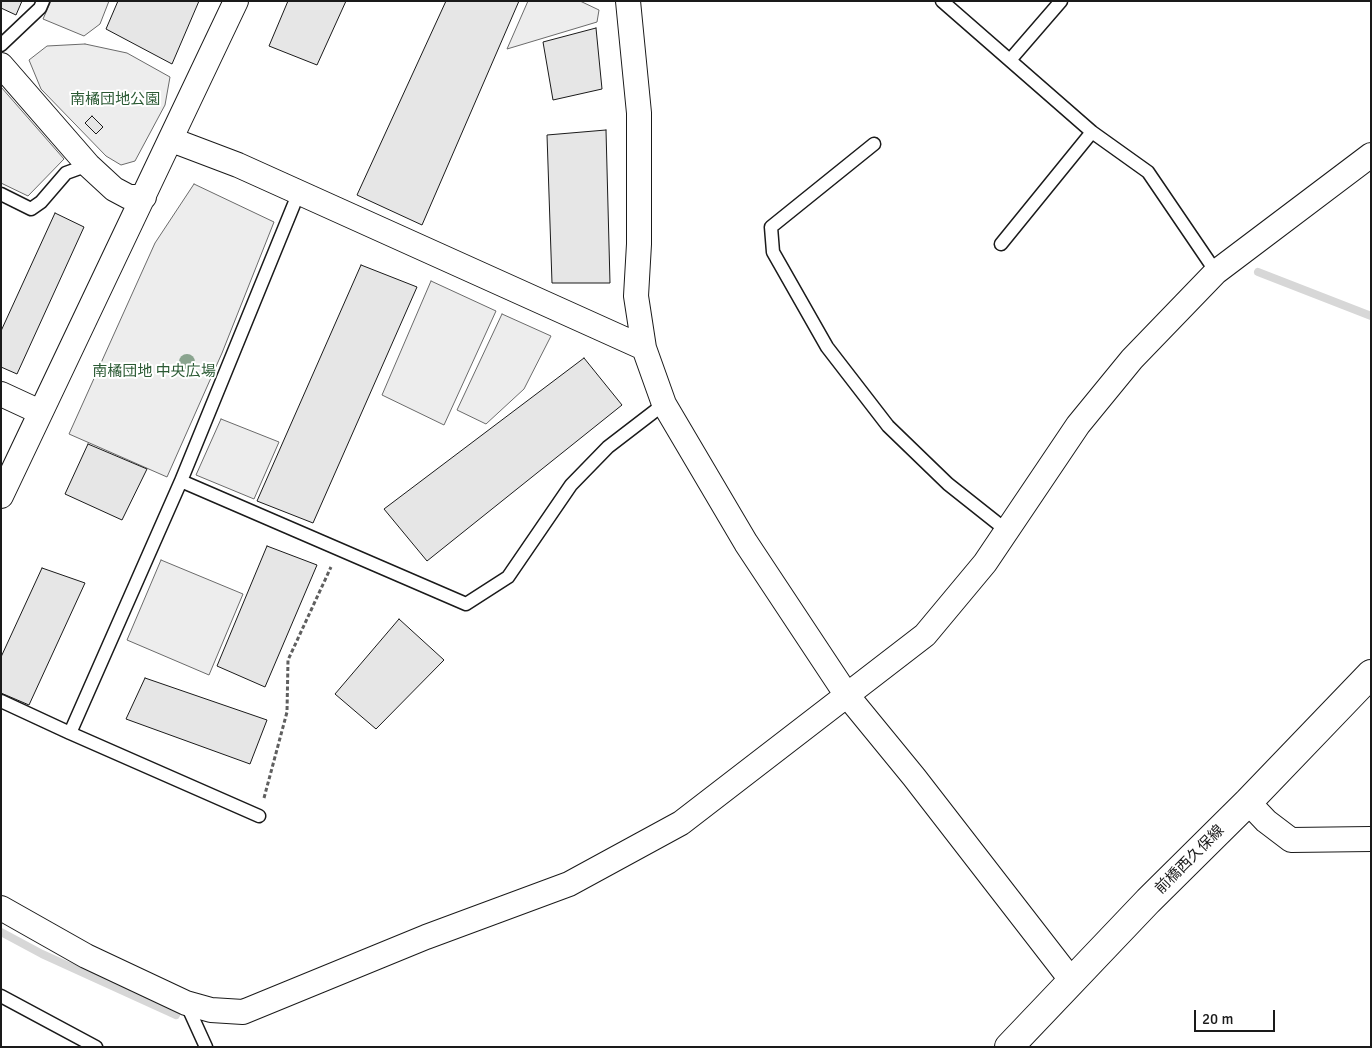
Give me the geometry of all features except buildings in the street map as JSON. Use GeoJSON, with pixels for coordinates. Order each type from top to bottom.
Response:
{"type":"FeatureCollection","features":[{"type":"Feature","properties":{"kind":"main road","name":"前橋西久保線"},"geometry":{"type":"LineString","coordinates":[[1009,1047],[1148,901],[1248,802],[1371,674]]}},
{"type":"Feature","properties":{"kind":"street"},"geometry":{"type":"LineString","coordinates":[[1,496],[172,140],[236,1]]}},
{"type":"Feature","properties":{"kind":"street"},"geometry":{"type":"LineString","coordinates":[[632,7],[638,114],[639,235],[636,296],[644,348],[664,404],[746,543],[846,694],[914,777],[1072,981]]}},
{"type":"Feature","properties":{"kind":"street"},"geometry":{"type":"LineString","coordinates":[[1,65],[88,164],[114,190],[129,197],[144,196]]}},
{"type":"Feature","properties":{"kind":"street"},"geometry":{"type":"LineString","coordinates":[[172,140],[238,165],[644,348]]}},
{"type":"Feature","properties":{"kind":"street"},"geometry":{"type":"LineString","coordinates":[[1,908],[86,956],[186,1002],[211,1010],[243,1012],[426,937],[568,884],[681,823],[925,635],[985,563],[1078,425],[1132,359],[1216,272],[1371,156]]}},
{"type":"Feature","properties":{"kind":"street"},"geometry":{"type":"LineString","coordinates":[[1,394],[40,412]]}},
{"type":"Feature","properties":{"kind":"street"},"geometry":{"type":"LineString","coordinates":[[1248,802],[1266,821],[1291,840],[1371,839]]}},
{"type":"Feature","properties":{"kind":"lane"},"geometry":{"type":"LineString","coordinates":[[1,45],[40,8],[43,1]]}},
{"type":"Feature","properties":{"kind":"lane"},"geometry":{"type":"LineString","coordinates":[[942,1],[1092,132],[1148,172],[1216,272]]}},
{"type":"Feature","properties":{"kind":"lane"},"geometry":{"type":"LineString","coordinates":[[1010,60],[1061,1]]}},
{"type":"Feature","properties":{"kind":"lane"},"geometry":{"type":"LineString","coordinates":[[1001,244],[1092,132]]}},
{"type":"Feature","properties":{"kind":"lane"},"geometry":{"type":"LineString","coordinates":[[874,144],[771,227],[773,252],[827,346],[888,426],[948,484],[1006,530]]}},
{"type":"Feature","properties":{"kind":"lane"},"geometry":{"type":"LineString","coordinates":[[1,194],[31,209],[40,202],[66,173],[88,164]]}},
{"type":"Feature","properties":{"kind":"lane"},"geometry":{"type":"LineString","coordinates":[[70,733],[181,481],[299,192]]}},
{"type":"Feature","properties":{"kind":"lane"},"geometry":{"type":"LineString","coordinates":[[181,481],[466,604],[508,577],[571,485],[608,447],[664,404]]}},
{"type":"Feature","properties":{"kind":"lane"},"geometry":{"type":"LineString","coordinates":[[1,700],[70,733],[259,816]]}},
{"type":"Feature","properties":{"kind":"lane"},"geometry":{"type":"LineString","coordinates":[[1,996],[96,1047]]}},
{"type":"Feature","properties":{"kind":"lane"},"geometry":{"type":"LineString","coordinates":[[186,1002],[206,1047]]}},
{"type":"Feature","properties":{"kind":"path"},"geometry":{"type":"LineString","coordinates":[[259,816],[287,712],[288,660],[340,549]]}},
{"type":"Feature","properties":{"kind":"shaded area"},"geometry":{"type":"Polygon","coordinates":[[[51,1],[109,1],[100,24],[84,36],[43,19],[51,1]]]}},
{"type":"Feature","properties":{"kind":"shaded area"},"geometry":{"type":"Polygon","coordinates":[[[528,1],[580,1],[599,10],[597,22],[507,49],[528,1]]]}},
{"type":"Feature","properties":{"kind":"shaded area","name":"南橘団地公園"},"geometry":{"type":"Polygon","coordinates":[[[85,44],[127,53],[170,77],[165,105],[135,161],[121,165],[106,156],[41,89],[29,60],[47,46],[85,44]]]}},
{"type":"Feature","properties":{"kind":"shaded area"},"geometry":{"type":"Polygon","coordinates":[[[1,87],[64,159],[28,196],[1,183],[1,87]]]}},
{"type":"Feature","properties":{"kind":"shaded area","name":"南橘団地 中央広場"},"geometry":{"type":"Polygon","coordinates":[[[194,184],[274,222],[222,353],[167,477],[69,434],[155,243],[194,184]]]}},
{"type":"Feature","properties":{"kind":"shaded area"},"geometry":{"type":"Polygon","coordinates":[[[431,281],[496,311],[444,425],[382,395],[431,281]]]}},
{"type":"Feature","properties":{"kind":"shaded area"},"geometry":{"type":"Polygon","coordinates":[[[502,314],[551,336],[524,389],[486,424],[457,410],[502,314]]]}},
{"type":"Feature","properties":{"kind":"shaded area"},"geometry":{"type":"Polygon","coordinates":[[[221,419],[279,442],[254,499],[196,475],[221,419]]]}},
{"type":"Feature","properties":{"kind":"shaded area"},"geometry":{"type":"Polygon","coordinates":[[[161,560],[243,594],[209,675],[127,640],[161,560]]]}},
{"type":"Feature","properties":{"kind":"waterway"},"geometry":{"type":"LineString","coordinates":[[1258,272],[1371,316]]}},
{"type":"Feature","properties":{"kind":"waterway"},"geometry":{"type":"LineString","coordinates":[[1,932],[42,954],[176,1015]]}}]}
